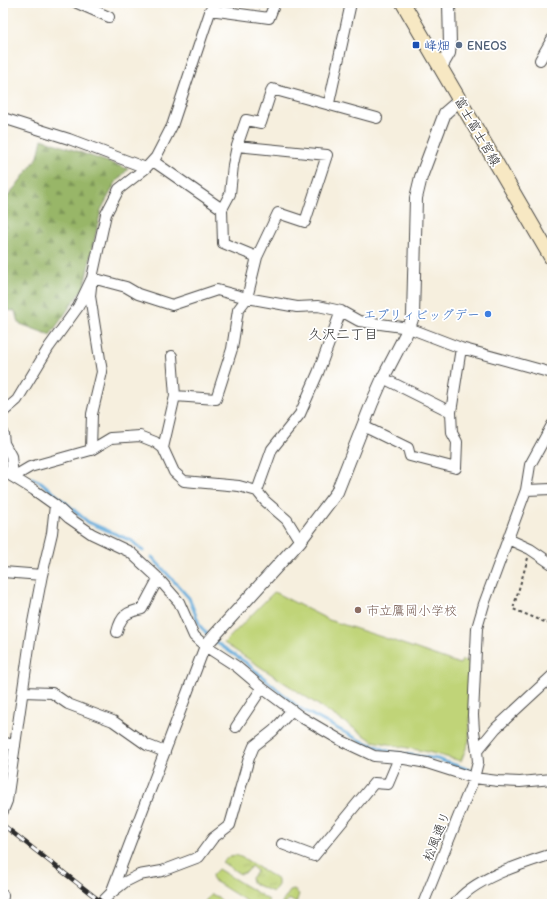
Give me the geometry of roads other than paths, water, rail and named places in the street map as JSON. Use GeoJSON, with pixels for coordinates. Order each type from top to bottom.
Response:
{"type":"FeatureCollection","features":[{"type":"Feature","properties":{"kind":"main road","name":"富士富士宮線"},"geometry":{"type":"LineString","coordinates":[[403,3],[552,259]]}},
{"type":"Feature","properties":{"kind":"street"},"geometry":{"type":"LineString","coordinates":[[77,3],[109,17]]}},
{"type":"Feature","properties":{"kind":"street"},"geometry":{"type":"LineString","coordinates":[[91,450],[92,414],[102,372],[90,296],[92,278],[106,214],[119,189],[150,164],[172,126],[212,6],[269,18],[274,3]]}},
{"type":"Feature","properties":{"kind":"street"},"geometry":{"type":"LineString","coordinates":[[329,104],[351,3]]}},
{"type":"Feature","properties":{"kind":"street"},"geometry":{"type":"LineString","coordinates":[[441,67],[448,53],[450,44],[449,3]]}},
{"type":"Feature","properties":{"kind":"street"},"geometry":{"type":"LineString","coordinates":[[540,60],[552,39]]}},
{"type":"Feature","properties":{"kind":"street"},"geometry":{"type":"LineString","coordinates":[[257,257],[223,243],[222,209],[230,194],[233,165],[237,146],[246,120],[261,122],[272,89],[377,118]]}},
{"type":"Feature","properties":{"kind":"street"},"geometry":{"type":"LineString","coordinates":[[111,893],[206,645],[300,541],[337,492],[383,378],[409,328],[413,316],[416,198],[421,177],[445,113],[460,100]]}},
{"type":"Feature","properties":{"kind":"street"},"geometry":{"type":"LineString","coordinates":[[3,118],[69,140],[150,164],[222,209]]}},
{"type":"Feature","properties":{"kind":"street"},"geometry":{"type":"LineString","coordinates":[[175,396],[216,399],[232,349],[238,310],[247,298],[257,257],[278,212],[305,222],[327,155],[237,146]]}},
{"type":"Feature","properties":{"kind":"street"},"geometry":{"type":"LineString","coordinates":[[92,278],[126,287],[138,294],[172,305],[217,290],[247,298],[297,307],[318,306],[341,311],[358,321],[409,328],[461,348],[552,373]]}},
{"type":"Feature","properties":{"kind":"street"},"geometry":{"type":"LineString","coordinates":[[3,412],[17,400],[49,347],[78,307],[92,278]]}},
{"type":"Feature","properties":{"kind":"street"},"geometry":{"type":"LineString","coordinates":[[258,491],[272,449],[300,414],[318,373],[341,311]]}},
{"type":"Feature","properties":{"kind":"street"},"geometry":{"type":"LineString","coordinates":[[363,426],[408,448],[410,456],[456,468],[457,442],[452,433],[451,412],[461,348]]}},
{"type":"Feature","properties":{"kind":"street"},"geometry":{"type":"LineString","coordinates":[[163,448],[175,396],[172,356]]}},
{"type":"Feature","properties":{"kind":"street"},"geometry":{"type":"LineString","coordinates":[[383,378],[451,412]]}},
{"type":"Feature","properties":{"kind":"street","name":"松風通り"},"geometry":{"type":"LineString","coordinates":[[423,904],[474,777],[478,762],[473,715],[477,628],[484,604],[526,490],[530,465],[552,425]]}},
{"type":"Feature","properties":{"kind":"street"},"geometry":{"type":"LineString","coordinates":[[3,434],[4,443],[10,456],[14,477]]}},
{"type":"Feature","properties":{"kind":"street"},"geometry":{"type":"LineString","coordinates":[[14,477],[30,467],[91,450],[111,438],[140,436],[155,442],[163,448],[174,472],[184,481],[239,486],[258,491],[265,501],[287,520],[300,541]]}},
{"type":"Feature","properties":{"kind":"street"},"geometry":{"type":"LineString","coordinates":[[3,471],[55,505],[69,518],[92,534],[130,552],[179,602],[194,636],[236,666],[262,688],[292,710],[342,741],[374,756],[399,758],[427,763],[474,777],[498,781],[520,782],[552,779]]}},
{"type":"Feature","properties":{"kind":"street"},"geometry":{"type":"LineString","coordinates":[[526,490],[552,489]]}},
{"type":"Feature","properties":{"kind":"street"},"geometry":{"type":"LineString","coordinates":[[3,811],[7,802],[31,633],[52,533],[55,505]]}},
{"type":"Feature","properties":{"kind":"street"},"geometry":{"type":"LineString","coordinates":[[508,539],[530,549],[552,564]]}},
{"type":"Feature","properties":{"kind":"street"},"geometry":{"type":"LineString","coordinates":[[3,572],[42,575]]}},
{"type":"Feature","properties":{"kind":"street"},"geometry":{"type":"LineString","coordinates":[[118,632],[120,622],[130,612],[142,609],[158,579]]}},
{"type":"Feature","properties":{"kind":"street"},"geometry":{"type":"LineString","coordinates":[[477,751],[496,728],[552,676]]}},
{"type":"Feature","properties":{"kind":"street"},"geometry":{"type":"LineString","coordinates":[[236,727],[262,688]]}},
{"type":"Feature","properties":{"kind":"street"},"geometry":{"type":"LineString","coordinates":[[23,692],[52,694],[68,704],[113,721],[147,745],[165,752]]}},
{"type":"Feature","properties":{"kind":"street"},"geometry":{"type":"LineString","coordinates":[[100,904],[125,882],[139,875],[162,871],[199,857],[213,838],[230,825],[248,758],[254,746],[273,731],[292,710]]}},
{"type":"Feature","properties":{"kind":"street"},"geometry":{"type":"LineString","coordinates":[[3,742],[15,746]]}},
{"type":"Feature","properties":{"kind":"street"},"geometry":{"type":"LineString","coordinates":[[282,844],[314,856],[374,783],[388,784],[399,758]]}},
{"type":"Feature","properties":{"kind":"street"},"geometry":{"type":"LineString","coordinates":[[455,904],[474,887],[499,872],[552,854]]}},
{"type":"Feature","properties":{"kind":"waterway"},"geometry":{"type":"LineString","coordinates":[[32,478],[41,482],[88,522],[132,541],[143,551]]}},
{"type":"Feature","properties":{"kind":"waterway"},"geometry":{"type":"LineString","coordinates":[[152,557],[189,598],[200,626],[210,637]]}},
{"type":"Feature","properties":{"kind":"waterway"},"geometry":{"type":"LineString","coordinates":[[214,641],[245,662],[299,708],[359,740],[391,752],[437,759],[473,771]]}},
{"type":"Feature","properties":{"kind":"railway"},"geometry":{"type":"LineString","coordinates":[[3,825],[104,904]]}},
{"type":"Feature","properties":{"kind":"place","name":"峰畑"},"geometry":{"type":"Point","coordinates":[416,45]}},
{"type":"Feature","properties":{"kind":"place","name":"ENEOS"},"geometry":{"type":"Point","coordinates":[459,45]}},
{"type":"Feature","properties":{"kind":"place","name":"エブリィビッグデー"},"geometry":{"type":"Point","coordinates":[488,314]}},
{"type":"Feature","properties":{"kind":"place","name":"市立鷹岡小学校"},"geometry":{"type":"Point","coordinates":[358,610]}},
{"type":"Feature","properties":{"kind":"district","name":"久沢二丁目"},"geometry":{"type":"Point","coordinates":[343,334]}}]}
